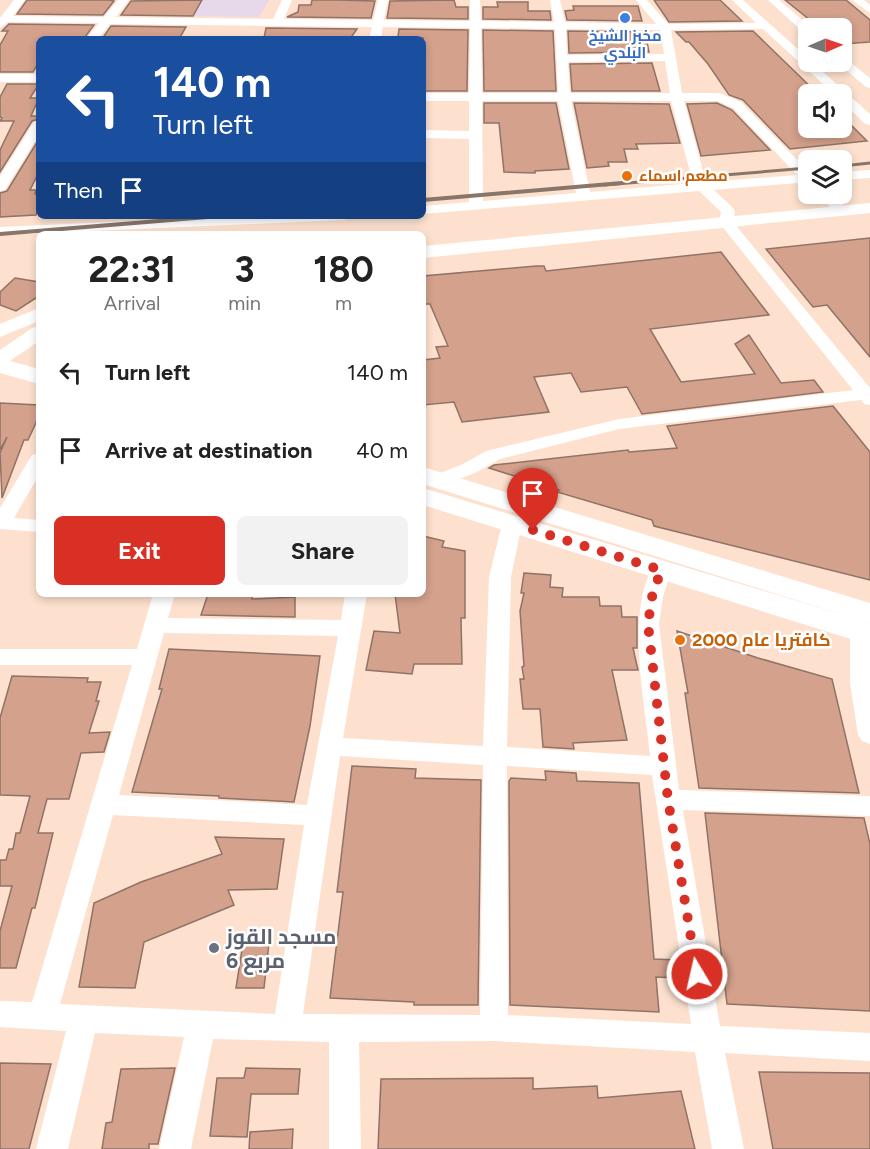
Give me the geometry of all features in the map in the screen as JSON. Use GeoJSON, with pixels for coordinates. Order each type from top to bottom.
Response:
{"type":"FeatureCollection","features":[{"type":"Feature","properties":{"kind":"main road"},"geometry":{"type":"LineString","coordinates":[[2,351],[36,358]]}},
{"type":"Feature","properties":{"kind":"main road"},"geometry":{"type":"LineString","coordinates":[[2,351],[36,375]]}},
{"type":"Feature","properties":{"kind":"main road"},"geometry":{"type":"LineString","coordinates":[[429,484],[512,524],[661,570],[867,626]]}},
{"type":"Feature","properties":{"kind":"main road"},"geometry":{"type":"LineString","coordinates":[[429,484],[867,626]]}},
{"type":"Feature","properties":{"kind":"street"},"geometry":{"type":"LineString","coordinates":[[95,36],[124,0]]}},
{"type":"Feature","properties":{"kind":"street"},"geometry":{"type":"LineString","coordinates":[[279,36],[287,0]]}},
{"type":"Feature","properties":{"kind":"street"},"geometry":{"type":"LineString","coordinates":[[376,36],[383,0]]}},
{"type":"Feature","properties":{"kind":"street"},"geometry":{"type":"LineString","coordinates":[[475,0],[476,206]]}},
{"type":"Feature","properties":{"kind":"street"},"geometry":{"type":"LineString","coordinates":[[555,0],[560,26],[564,98],[584,196]]}},
{"type":"Feature","properties":{"kind":"street"},"geometry":{"type":"LineString","coordinates":[[642,0],[665,27],[677,99],[700,185],[728,211],[726,222],[867,397]]}},
{"type":"Feature","properties":{"kind":"street"},"geometry":{"type":"LineString","coordinates":[[737,0],[829,84]]}},
{"type":"Feature","properties":{"kind":"street"},"geometry":{"type":"LineString","coordinates":[[773,0],[798,22]]}},
{"type":"Feature","properties":{"kind":"street"},"geometry":{"type":"LineString","coordinates":[[857,0],[870,10]]}},
{"type":"Feature","properties":{"kind":"street"},"geometry":{"type":"LineString","coordinates":[[2,22],[18,3]]}},
{"type":"Feature","properties":{"kind":"street"},"geometry":{"type":"LineString","coordinates":[[0,7],[18,3]]}},
{"type":"Feature","properties":{"kind":"street"},"geometry":{"type":"LineString","coordinates":[[2,22],[108,21],[189,25],[379,22],[560,26],[765,26]]}},
{"type":"Feature","properties":{"kind":"street"},"geometry":{"type":"LineString","coordinates":[[563,59],[671,57]]}},
{"type":"Feature","properties":{"kind":"street"},"geometry":{"type":"LineString","coordinates":[[852,65],[870,67]]}},
{"type":"Feature","properties":{"kind":"street"},"geometry":{"type":"LineString","coordinates":[[852,69],[870,84]]}},
{"type":"Feature","properties":{"kind":"street"},"geometry":{"type":"LineString","coordinates":[[0,78],[36,78]]}},
{"type":"Feature","properties":{"kind":"street"},"geometry":{"type":"LineString","coordinates":[[426,97],[677,99],[719,97],[737,105],[808,178],[700,185],[426,210]]}},
{"type":"Feature","properties":{"kind":"street"},"geometry":{"type":"LineString","coordinates":[[852,105],[870,121]]}},
{"type":"Feature","properties":{"kind":"street"},"geometry":{"type":"LineString","coordinates":[[0,187],[6,167],[36,130]]}},
{"type":"Feature","properties":{"kind":"street"},"geometry":{"type":"LineString","coordinates":[[426,134],[474,135]]}},
{"type":"Feature","properties":{"kind":"street"},"geometry":{"type":"LineString","coordinates":[[852,175],[870,174]]}},
{"type":"Feature","properties":{"kind":"street"},"geometry":{"type":"LineString","coordinates":[[835,204],[842,211]]}},
{"type":"Feature","properties":{"kind":"street"},"geometry":{"type":"LineString","coordinates":[[426,252],[870,208]]}},
{"type":"Feature","properties":{"kind":"street"},"geometry":{"type":"LineString","coordinates":[[0,231],[103,222],[225,219]]}},
{"type":"Feature","properties":{"kind":"street"},"geometry":{"type":"LineString","coordinates":[[2,351],[36,317]]}},
{"type":"Feature","properties":{"kind":"street"},"geometry":{"type":"LineString","coordinates":[[2,351],[36,334]]}},
{"type":"Feature","properties":{"kind":"street"},"geometry":{"type":"LineString","coordinates":[[429,484],[470,468],[493,455],[619,424],[867,397]]}},
{"type":"Feature","properties":{"kind":"street"},"geometry":{"type":"LineString","coordinates":[[36,464],[1,523],[36,525]]}},
{"type":"Feature","properties":{"kind":"street"},"geometry":{"type":"LineString","coordinates":[[494,1028],[495,756],[500,577],[512,524]]}},
{"type":"Feature","properties":{"kind":"street"},"geometry":{"type":"LineString","coordinates":[[661,570],[652,597],[648,624],[663,766],[728,1149]]}},
{"type":"Feature","properties":{"kind":"street"},"geometry":{"type":"LineString","coordinates":[[43,1015],[144,657],[163,597]]}},
{"type":"Feature","properties":{"kind":"street"},"geometry":{"type":"LineString","coordinates":[[287,1027],[318,816],[355,597]]}},
{"type":"Feature","properties":{"kind":"street"},"geometry":{"type":"LineString","coordinates":[[155,625],[349,628]]}},
{"type":"Feature","properties":{"kind":"street"},"geometry":{"type":"LineString","coordinates":[[867,626],[858,663],[861,696],[870,735]]}},
{"type":"Feature","properties":{"kind":"street"},"geometry":{"type":"LineString","coordinates":[[0,657],[144,657]]}},
{"type":"Feature","properties":{"kind":"street"},"geometry":{"type":"LineString","coordinates":[[330,746],[663,766]]}},
{"type":"Feature","properties":{"kind":"street"},"geometry":{"type":"LineString","coordinates":[[668,800],[870,806]]}},
{"type":"Feature","properties":{"kind":"street"},"geometry":{"type":"LineString","coordinates":[[104,804],[318,816]]}},
{"type":"Feature","properties":{"kind":"street"},"geometry":{"type":"LineString","coordinates":[[0,1014],[201,1025],[344,1029],[494,1028],[870,1047]]}},
{"type":"Feature","properties":{"kind":"street"},"geometry":{"type":"LineString","coordinates":[[52,1149],[84,1017]]}},
{"type":"Feature","properties":{"kind":"street"},"geometry":{"type":"LineString","coordinates":[[175,1149],[201,1025]]}},
{"type":"Feature","properties":{"kind":"street"},"geometry":{"type":"LineString","coordinates":[[344,1029],[345,1149]]}},
{"type":"Feature","properties":{"kind":"shaded area"},"geometry":{"type":"Polygon","coordinates":[[[136,0],[269,0],[259,17],[129,15],[136,0]]]}},
{"type":"Feature","properties":{"kind":"building"},"geometry":{"type":"Polygon","coordinates":[[[27,0],[114,1],[103,15],[17,14],[27,0]]]}},
{"type":"Feature","properties":{"kind":"building"},"geometry":{"type":"Polygon","coordinates":[[[202,0],[193,16],[121,15],[131,1],[202,0]]]}},
{"type":"Feature","properties":{"kind":"building"},"geometry":{"type":"Polygon","coordinates":[[[312,0],[375,1],[371,18],[287,17],[298,12],[299,5],[311,5],[312,0]]]}},
{"type":"Feature","properties":{"kind":"building"},"geometry":{"type":"Polygon","coordinates":[[[454,0],[456,7],[468,7],[468,19],[387,18],[390,1],[454,0]]]}},
{"type":"Feature","properties":{"kind":"building"},"geometry":{"type":"Polygon","coordinates":[[[654,0],[720,0],[742,21],[669,22],[654,0]]]}},
{"type":"Feature","properties":{"kind":"building"},"geometry":{"type":"Polygon","coordinates":[[[785,0],[846,0],[870,20],[870,42],[852,43],[852,18],[808,18],[785,0]]]}},
{"type":"Feature","properties":{"kind":"building"},"geometry":{"type":"Polygon","coordinates":[[[497,2],[528,2],[528,11],[550,11],[551,20],[483,19],[483,7],[498,7],[497,2]]]}},
{"type":"Feature","properties":{"kind":"building"},"geometry":{"type":"Polygon","coordinates":[[[573,6],[638,6],[642,21],[567,20],[565,11],[574,10],[573,6]]]}},
{"type":"Feature","properties":{"kind":"building"},"geometry":{"type":"Polygon","coordinates":[[[9,24],[94,25],[86,36],[36,36],[36,67],[33,72],[0,72],[0,45],[8,31],[2,31],[9,24]]]}},
{"type":"Feature","properties":{"kind":"building"},"geometry":{"type":"Polygon","coordinates":[[[111,26],[186,27],[181,36],[104,36],[111,26]]]}},
{"type":"Feature","properties":{"kind":"building"},"geometry":{"type":"Polygon","coordinates":[[[266,28],[357,29],[352,36],[264,36],[266,28]]]}},
{"type":"Feature","properties":{"kind":"building"},"geometry":{"type":"Polygon","coordinates":[[[399,29],[468,30],[467,91],[426,91],[426,36],[398,36],[399,29]]]}},
{"type":"Feature","properties":{"kind":"building"},"geometry":{"type":"Polygon","coordinates":[[[483,30],[553,31],[556,91],[484,91],[483,30]]]}},
{"type":"Feature","properties":{"kind":"building"},"geometry":{"type":"Polygon","coordinates":[[[568,31],[645,32],[649,52],[569,53],[568,31]]]}},
{"type":"Feature","properties":{"kind":"building"},"geometry":{"type":"Polygon","coordinates":[[[753,31],[808,84],[798,84],[798,138],[852,138],[852,126],[867,141],[790,149],[743,100],[729,95],[708,64],[689,42],[686,42],[676,32],[753,31]]]}},
{"type":"Feature","properties":{"kind":"building"},"geometry":{"type":"Polygon","coordinates":[[[652,63],[660,91],[572,91],[570,64],[652,63]]]}},
{"type":"Feature","properties":{"kind":"building"},"geometry":{"type":"Polygon","coordinates":[[[7,84],[36,84],[36,89],[30,98],[36,98],[36,105],[31,116],[36,116],[36,120],[32,121],[0,172],[0,150],[14,121],[0,121],[2,118],[0,117],[0,97],[7,84]]]}},
{"type":"Feature","properties":{"kind":"building"},"geometry":{"type":"Polygon","coordinates":[[[484,103],[556,103],[569,169],[535,171],[535,173],[504,172],[499,123],[484,123],[484,103]]]}},
{"type":"Feature","properties":{"kind":"building"},"geometry":{"type":"Polygon","coordinates":[[[574,103],[669,104],[680,143],[636,144],[638,149],[624,149],[627,162],[608,162],[609,166],[587,168],[574,103]]]}},
{"type":"Feature","properties":{"kind":"building"},"geometry":{"type":"Polygon","coordinates":[[[717,103],[732,110],[770,150],[701,156],[687,104],[717,103]]]}},
{"type":"Feature","properties":{"kind":"building"},"geometry":{"type":"Polygon","coordinates":[[[36,144],[36,178],[30,190],[36,190],[36,215],[0,217],[0,193],[7,191],[36,144]]]}},
{"type":"Feature","properties":{"kind":"building"},"geometry":{"type":"Polygon","coordinates":[[[870,238],[870,357],[827,305],[813,307],[766,249],[870,238]]]}},
{"type":"Feature","properties":{"kind":"building"},"geometry":{"type":"Polygon","coordinates":[[[721,252],[769,315],[650,329],[681,382],[755,374],[735,344],[749,335],[781,383],[814,380],[823,392],[642,414],[627,387],[581,392],[571,373],[534,377],[549,412],[462,422],[454,402],[426,405],[426,360],[440,358],[436,347],[448,346],[430,304],[426,304],[426,276],[536,266],[544,266],[546,271],[721,252]]]}},
{"type":"Feature","properties":{"kind":"building"},"geometry":{"type":"Polygon","coordinates":[[[15,278],[36,282],[36,298],[16,311],[0,305],[0,292],[15,278]]]}},
{"type":"Feature","properties":{"kind":"building"},"geometry":{"type":"Polygon","coordinates":[[[0,403],[36,405],[36,422],[28,440],[24,440],[2,498],[0,453],[7,437],[0,450],[0,403]]]}},
{"type":"Feature","properties":{"kind":"building"},"geometry":{"type":"Polygon","coordinates":[[[833,406],[870,452],[870,580],[654,526],[652,520],[557,492],[559,490],[489,468],[494,465],[628,450],[629,452],[677,448],[667,426],[833,406]]]}},
{"type":"Feature","properties":{"kind":"building"},"geometry":{"type":"Polygon","coordinates":[[[426,537],[444,541],[442,547],[465,551],[465,618],[461,618],[462,664],[414,664],[412,674],[366,670],[374,631],[400,633],[395,597],[426,597],[426,537]]]}},
{"type":"Feature","properties":{"kind":"building"},"geometry":{"type":"Polygon","coordinates":[[[524,573],[551,575],[550,587],[563,588],[562,597],[599,597],[600,606],[621,606],[622,617],[637,617],[637,648],[633,648],[638,670],[612,670],[627,740],[573,743],[574,749],[543,747],[540,709],[523,709],[520,679],[524,679],[522,667],[524,666],[520,611],[524,593],[521,593],[524,573]]]}},
{"type":"Feature","properties":{"kind":"building"},"geometry":{"type":"Polygon","coordinates":[[[207,597],[252,597],[252,599],[295,597],[295,617],[201,615],[207,597]]]}},
{"type":"Feature","properties":{"kind":"building"},"geometry":{"type":"Polygon","coordinates":[[[677,631],[758,658],[832,679],[859,793],[699,788],[685,693],[688,693],[677,631]]]}},
{"type":"Feature","properties":{"kind":"building"},"geometry":{"type":"Polygon","coordinates":[[[169,649],[320,656],[310,726],[294,802],[132,792],[162,689],[159,689],[169,649]]]}},
{"type":"Feature","properties":{"kind":"building"},"geometry":{"type":"Polygon","coordinates":[[[12,676],[88,678],[87,682],[101,682],[96,701],[99,701],[89,733],[110,732],[104,752],[81,753],[69,799],[47,799],[38,833],[53,833],[35,908],[32,908],[16,968],[0,968],[0,931],[12,886],[0,886],[0,860],[6,860],[9,849],[13,849],[16,833],[20,833],[30,796],[0,795],[0,718],[12,676]]]}},
{"type":"Feature","properties":{"kind":"building"},"geometry":{"type":"Polygon","coordinates":[[[352,766],[416,769],[415,778],[481,780],[478,1005],[414,1005],[414,1002],[330,998],[343,892],[337,892],[352,766]]]}},
{"type":"Feature","properties":{"kind":"building"},"geometry":{"type":"Polygon","coordinates":[[[545,771],[576,773],[577,781],[639,783],[654,959],[676,960],[677,978],[656,977],[659,1012],[510,1005],[509,781],[511,778],[546,780],[545,771]]]}},
{"type":"Feature","properties":{"kind":"building"},"geometry":{"type":"Polygon","coordinates":[[[705,813],[864,818],[870,844],[870,1011],[727,1004],[705,813]]]}},
{"type":"Feature","properties":{"kind":"building"},"geometry":{"type":"Polygon","coordinates":[[[215,837],[284,839],[277,889],[228,890],[234,905],[144,942],[135,988],[79,987],[94,903],[141,882],[222,854],[215,837]]]}},
{"type":"Feature","properties":{"kind":"building"},"geometry":{"type":"Polygon","coordinates":[[[243,943],[269,943],[264,988],[236,988],[243,943]]]}},
{"type":"Feature","properties":{"kind":"building"},"geometry":{"type":"Polygon","coordinates":[[[0,1063],[51,1064],[29,1149],[0,1149],[0,1063]]]}},
{"type":"Feature","properties":{"kind":"building"},"geometry":{"type":"Polygon","coordinates":[[[175,1068],[158,1144],[149,1144],[149,1149],[102,1149],[106,1123],[112,1122],[121,1069],[175,1068]]]}},
{"type":"Feature","properties":{"kind":"building"},"geometry":{"type":"Polygon","coordinates":[[[246,1068],[300,1069],[298,1094],[251,1094],[247,1137],[210,1136],[217,1078],[244,1078],[246,1068]]]}},
{"type":"Feature","properties":{"kind":"building"},"geometry":{"type":"Polygon","coordinates":[[[759,1072],[870,1073],[870,1149],[773,1149],[759,1072]]]}},
{"type":"Feature","properties":{"kind":"building"},"geometry":{"type":"Polygon","coordinates":[[[533,1078],[533,1089],[597,1086],[598,1098],[681,1091],[695,1149],[378,1149],[381,1079],[533,1078]]]}},
{"type":"Feature","properties":{"kind":"building"},"geometry":{"type":"Polygon","coordinates":[[[293,1129],[292,1149],[249,1149],[250,1132],[293,1129]]]}},
{"type":"Feature","properties":{"kind":"railway"},"geometry":{"type":"LineString","coordinates":[[852,165],[870,163]]}},
{"type":"Feature","properties":{"kind":"railway"},"geometry":{"type":"LineString","coordinates":[[604,185],[798,169]]}},
{"type":"Feature","properties":{"kind":"railway"},"geometry":{"type":"LineString","coordinates":[[426,200],[622,183]]}},
{"type":"Feature","properties":{"kind":"railway"},"geometry":{"type":"LineString","coordinates":[[37,231],[183,219]]}},
{"type":"Feature","properties":{"kind":"railway"},"geometry":{"type":"LineString","coordinates":[[0,234],[36,231]]}},
{"type":"Feature","properties":{"kind":"place","name":"مخبز الشيخ البلدي"},"geometry":{"type":"Point","coordinates":[625,18]}},
{"type":"Feature","properties":{"kind":"place","name":"مطعم اسماء"},"geometry":{"type":"Point","coordinates":[627,176]}},
{"type":"Feature","properties":{"kind":"place","name":"كافتريا عام 2000"},"geometry":{"type":"Point","coordinates":[680,640]}},
{"type":"Feature","properties":{"kind":"place","name":"مسجد القوز مربع 6"},"geometry":{"type":"Point","coordinates":[214,948]}},
{"type":"Feature","properties":{"kind":"route"},"geometry":{"type":"LineString","coordinates":[[533,530],[661,570],[652,597],[648,624],[668,800],[697,974]]}}]}
